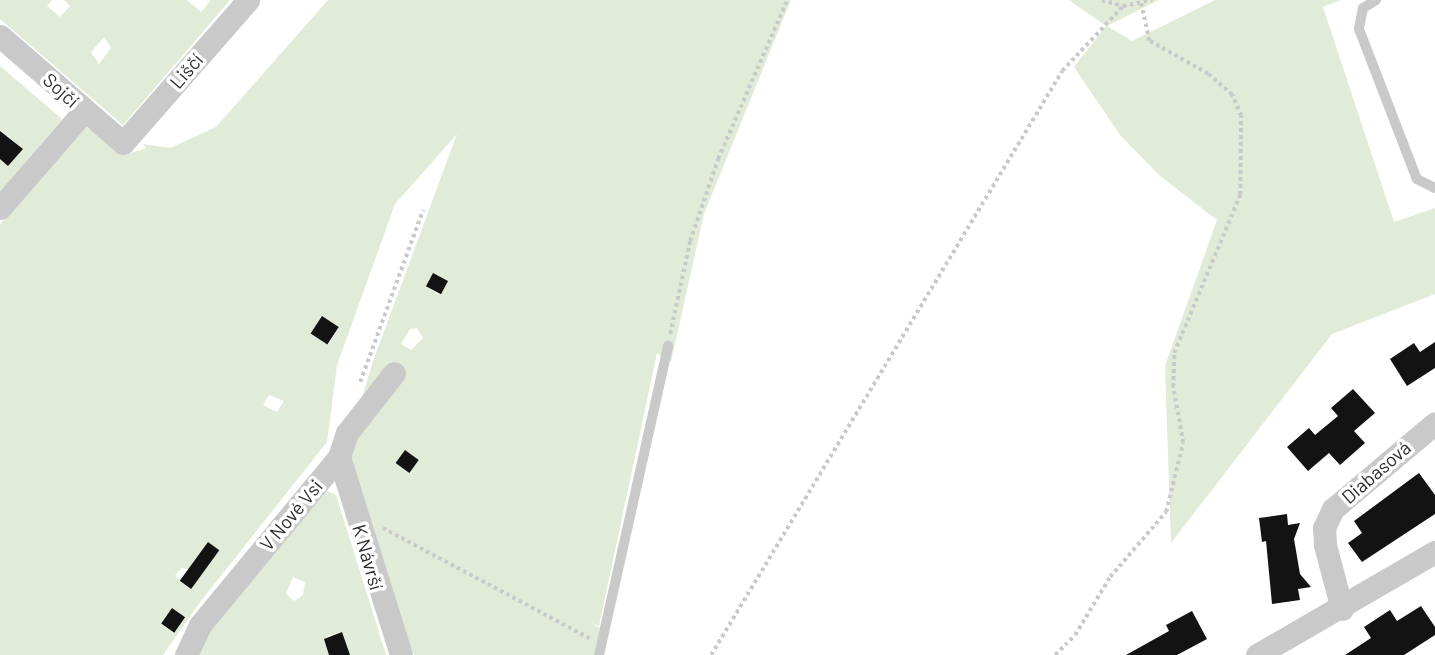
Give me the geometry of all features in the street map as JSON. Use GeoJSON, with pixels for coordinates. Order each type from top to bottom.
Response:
{"type":"FeatureCollection","features":[{"type":"Feature","properties":{"kind":"street","name":"Liščí"},"geometry":{"type":"LineString","coordinates":[[124,143],[248,0]]}},
{"type":"Feature","properties":{"kind":"street","name":"Sojčí"},"geometry":{"type":"LineString","coordinates":[[0,36],[124,143]]}},
{"type":"Feature","properties":{"kind":"street"},"geometry":{"type":"LineString","coordinates":[[0,208],[84,111]]}},
{"type":"Feature","properties":{"kind":"street","name":"V Nové Vsi"},"geometry":{"type":"LineString","coordinates":[[186,655],[200,625],[339,457],[347,433],[394,373]]}},
{"type":"Feature","properties":{"kind":"street","name":"Diabasová"},"geometry":{"type":"LineString","coordinates":[[1342,609],[1325,545],[1324,528],[1333,509],[1435,423]]}},
{"type":"Feature","properties":{"kind":"street","name":"K Návrší"},"geometry":{"type":"LineString","coordinates":[[339,457],[401,655]]}},
{"type":"Feature","properties":{"kind":"street"},"geometry":{"type":"LineString","coordinates":[[1257,655],[1342,609],[1435,552]]}},
{"type":"Feature","properties":{"kind":"lane"},"geometry":{"type":"LineString","coordinates":[[1376,0],[1363,8],[1359,29],[1417,179],[1435,188]]}},
{"type":"Feature","properties":{"kind":"lane"},"geometry":{"type":"LineString","coordinates":[[600,650],[668,346]]}},
{"type":"Feature","properties":{"kind":"path"},"geometry":{"type":"LineString","coordinates":[[668,346],[690,241],[718,159],[787,0]]}},
{"type":"Feature","properties":{"kind":"path"},"geometry":{"type":"LineString","coordinates":[[1101,0],[1123,6],[1152,0]]}},
{"type":"Feature","properties":{"kind":"path"},"geometry":{"type":"LineString","coordinates":[[1055,655],[1076,635],[1110,577],[1166,512],[1183,443],[1173,387],[1174,353],[1240,195],[1241,116],[1232,95],[1208,74],[1149,41],[1141,4]]}},
{"type":"Feature","properties":{"kind":"path"},"geometry":{"type":"LineString","coordinates":[[711,655],[1062,71],[1123,6]]}},
{"type":"Feature","properties":{"kind":"path"},"geometry":{"type":"LineString","coordinates":[[359,384],[423,210]]}},
{"type":"Feature","properties":{"kind":"path"},"geometry":{"type":"LineString","coordinates":[[356,514],[600,650]]}},
{"type":"Feature","properties":{"kind":"green space"},"geometry":{"type":"Polygon","coordinates":[[[0,0],[52,0],[47,6],[60,17],[70,6],[64,0],[187,0],[201,12],[211,0],[230,0],[123,125],[0,19],[0,0]],[[104,37],[91,52],[99,64],[111,48],[104,37]]]}},
{"type":"Feature","properties":{"kind":"green space"},"geometry":{"type":"Polygon","coordinates":[[[328,0],[791,0],[704,214],[671,362],[657,353],[599,626],[591,623],[600,628],[594,655],[414,655],[343,461],[372,364],[457,134],[395,204],[337,365],[327,442],[201,601],[163,655],[0,655],[0,224],[86,127],[126,155],[146,148],[143,144],[170,148],[216,127],[328,0]],[[433,273],[426,286],[439,295],[448,281],[433,273]],[[322,316],[311,334],[328,345],[339,327],[322,316]],[[417,328],[410,329],[401,344],[411,350],[423,338],[417,328]],[[269,395],[263,405],[277,412],[284,401],[269,395]],[[405,450],[396,463],[409,473],[419,460],[405,450]],[[181,568],[175,576],[190,588],[203,571],[181,568]],[[172,608],[160,623],[173,633],[185,618],[172,608]]]}},
{"type":"Feature","properties":{"kind":"green space"},"geometry":{"type":"Polygon","coordinates":[[[1069,0],[1159,0],[1107,26],[1132,41],[1215,0],[1341,0],[1323,7],[1394,222],[1435,208],[1435,294],[1332,334],[1171,543],[1165,366],[1217,220],[1160,176],[1120,135],[1074,67],[1106,26],[1069,0]]]}},
{"type":"Feature","properties":{"kind":"green space"},"geometry":{"type":"Polygon","coordinates":[[[0,66],[62,119],[0,192],[0,159],[23,149],[8,136],[0,136],[0,66]]]}},
{"type":"Feature","properties":{"kind":"green space"},"geometry":{"type":"Polygon","coordinates":[[[323,489],[336,495],[386,655],[347,655],[342,632],[326,636],[329,655],[196,655],[217,617],[323,489]],[[293,577],[286,594],[294,601],[303,595],[305,582],[293,577]]]}},
{"type":"Feature","properties":{"kind":"building"},"geometry":{"type":"Polygon","coordinates":[[[0,131],[23,149],[8,166],[0,159],[0,131]]]}},
{"type":"Feature","properties":{"kind":"building"},"geometry":{"type":"Polygon","coordinates":[[[433,273],[448,281],[441,294],[426,286],[433,273]]]}},
{"type":"Feature","properties":{"kind":"building"},"geometry":{"type":"Polygon","coordinates":[[[322,316],[339,327],[327,345],[311,334],[322,316]]]}},
{"type":"Feature","properties":{"kind":"building"},"geometry":{"type":"Polygon","coordinates":[[[1435,342],[1435,368],[1407,386],[1390,359],[1414,343],[1420,352],[1435,342]]]}},
{"type":"Feature","properties":{"kind":"building"},"geometry":{"type":"Polygon","coordinates":[[[1353,389],[1375,413],[1354,431],[1365,443],[1340,465],[1329,453],[1308,471],[1287,447],[1309,428],[1315,435],[1338,416],[1331,408],[1353,389]]]}},
{"type":"Feature","properties":{"kind":"building"},"geometry":{"type":"Polygon","coordinates":[[[405,450],[419,460],[409,473],[396,463],[405,450]]]}},
{"type":"Feature","properties":{"kind":"building"},"geometry":{"type":"Polygon","coordinates":[[[1419,473],[1435,495],[1435,514],[1362,562],[1348,543],[1362,533],[1354,521],[1419,473]]]}},
{"type":"Feature","properties":{"kind":"building"},"geometry":{"type":"Polygon","coordinates":[[[1287,514],[1288,525],[1300,523],[1294,539],[1300,574],[1311,587],[1298,589],[1300,600],[1272,604],[1266,541],[1262,542],[1259,518],[1287,514]]]}},
{"type":"Feature","properties":{"kind":"building"},"geometry":{"type":"Polygon","coordinates":[[[208,542],[219,550],[191,589],[180,581],[208,542]]]}},
{"type":"Feature","properties":{"kind":"building"},"geometry":{"type":"Polygon","coordinates":[[[1421,606],[1435,627],[1435,635],[1404,655],[1345,655],[1371,638],[1364,627],[1390,610],[1397,621],[1421,606]]]}},
{"type":"Feature","properties":{"kind":"building"},"geometry":{"type":"Polygon","coordinates":[[[172,608],[185,617],[174,633],[161,624],[172,608]]]}},
{"type":"Feature","properties":{"kind":"building"},"geometry":{"type":"Polygon","coordinates":[[[1192,611],[1207,639],[1177,655],[1126,655],[1169,631],[1166,625],[1192,611]]]}},
{"type":"Feature","properties":{"kind":"building"},"geometry":{"type":"Polygon","coordinates":[[[342,632],[350,655],[329,655],[324,639],[342,632]]]}}]}
